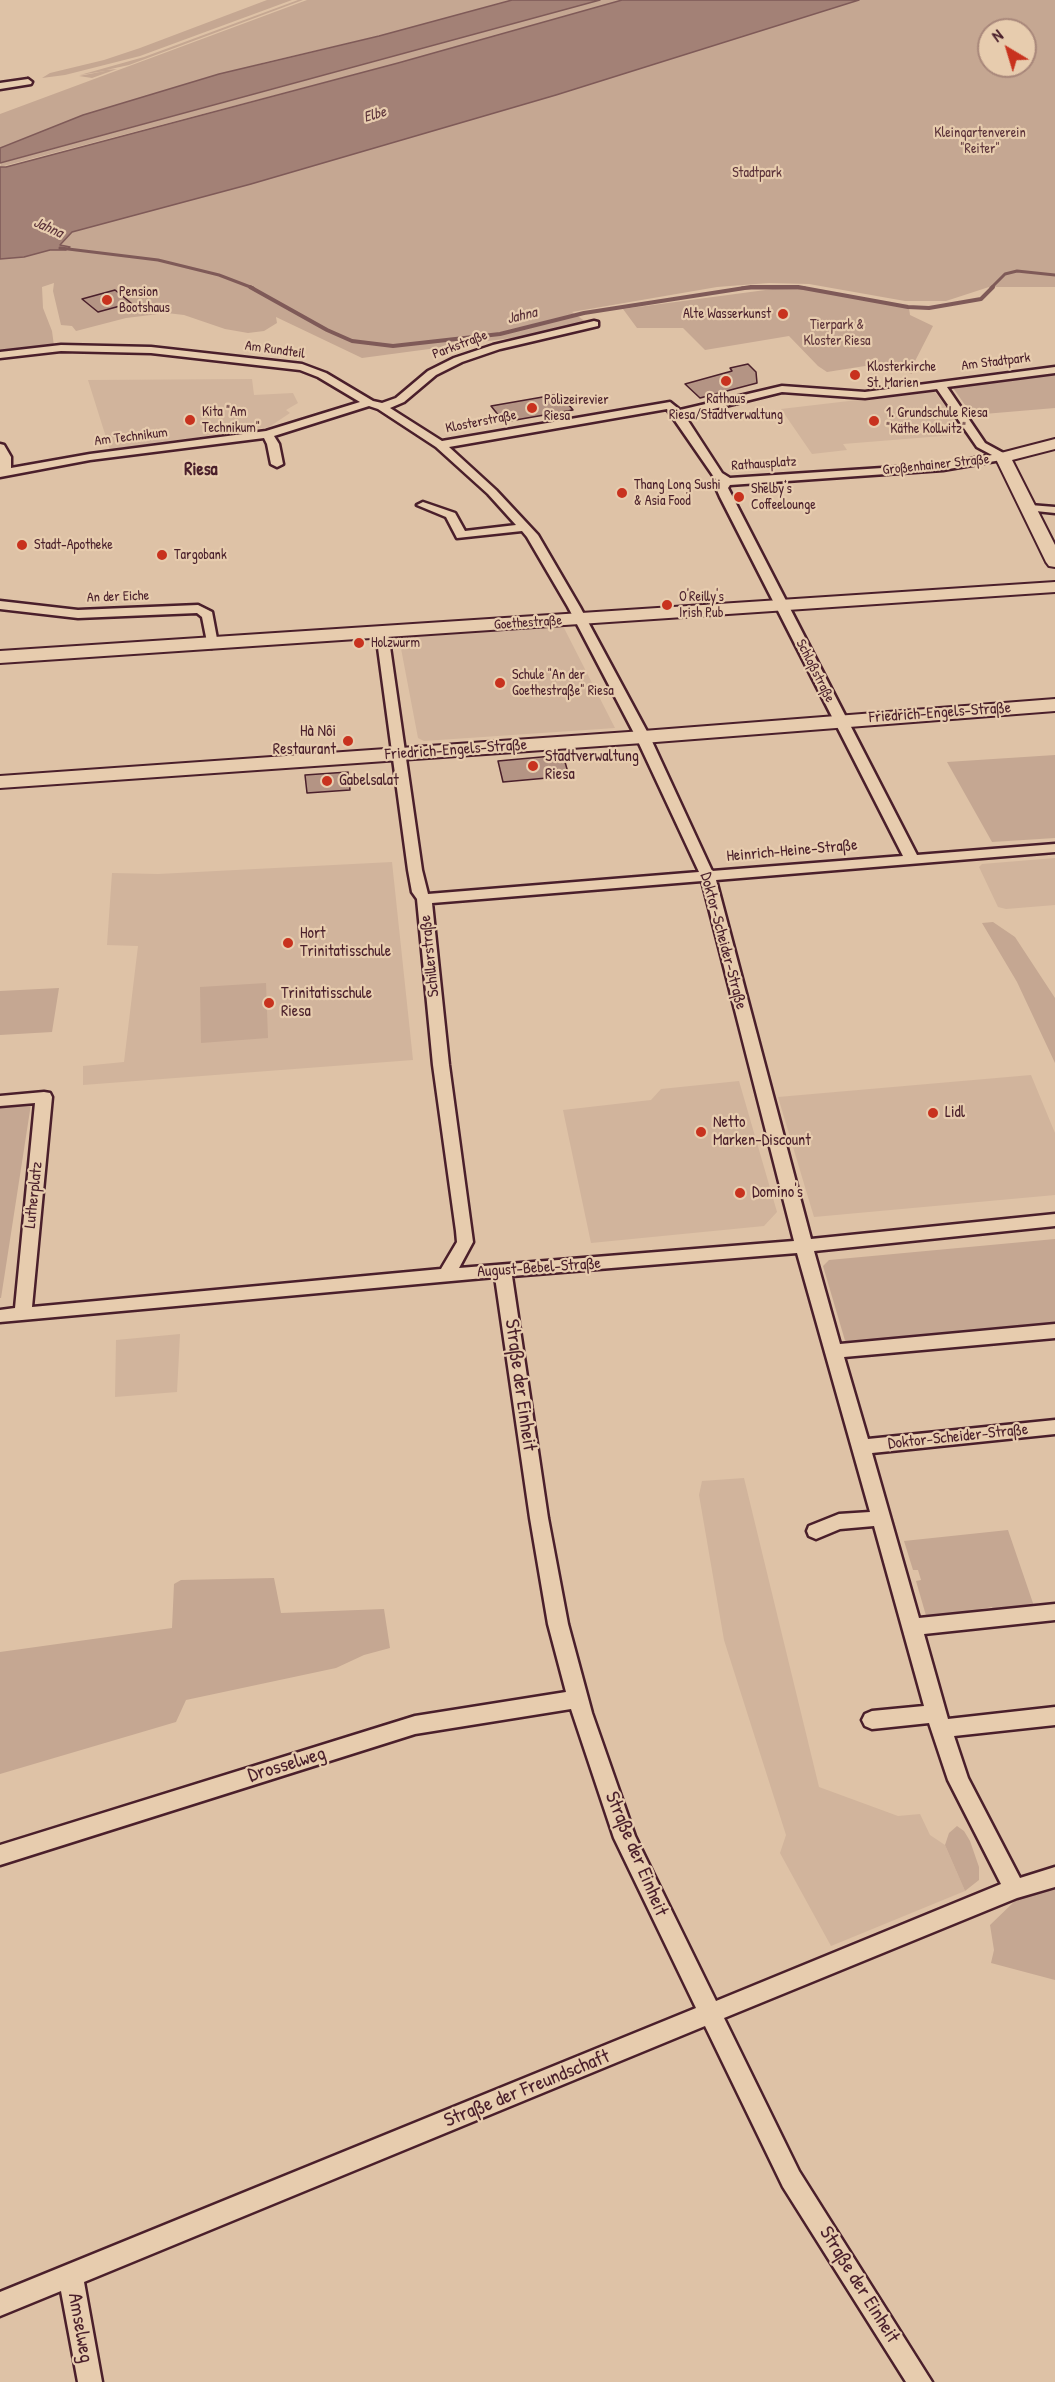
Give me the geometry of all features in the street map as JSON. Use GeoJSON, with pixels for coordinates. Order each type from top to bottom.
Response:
{"type":"FeatureCollection","features":[{"type":"Feature","properties":{"kind":"main road","name":"Großenhainer Straße"},"geometry":{"type":"LineString","coordinates":[[1004,458],[1055,444]]}},
{"type":"Feature","properties":{"kind":"main road"},"geometry":{"type":"LineString","coordinates":[[1004,458],[1055,562]]}},
{"type":"Feature","properties":{"kind":"main road","name":"Goethestraße"},"geometry":{"type":"LineString","coordinates":[[0,657],[1055,587]]}},
{"type":"Feature","properties":{"kind":"main road","name":"Friedrich-Engels-Straße"},"geometry":{"type":"LineString","coordinates":[[0,782],[643,737],[1055,705]]}},
{"type":"Feature","properties":{"kind":"street"},"geometry":{"type":"LineString","coordinates":[[0,86],[28,82]]}},
{"type":"Feature","properties":{"kind":"street","name":"Parkstraße"},"geometry":{"type":"LineString","coordinates":[[382,407],[400,400],[432,373],[458,360],[497,347],[594,324]]}},
{"type":"Feature","properties":{"kind":"street","name":"Am Rundteil"},"geometry":{"type":"LineString","coordinates":[[0,355],[61,348],[110,348],[151,350],[303,367],[322,375],[369,404]]}},
{"type":"Feature","properties":{"kind":"street","name":"Am Stadtpark"},"geometry":{"type":"LineString","coordinates":[[941,386],[947,383],[1055,370]]}},
{"type":"Feature","properties":{"kind":"street"},"geometry":{"type":"LineString","coordinates":[[674,409],[782,389],[865,395],[941,386],[981,445],[1004,458]]}},
{"type":"Feature","properties":{"kind":"street"},"geometry":{"type":"LineString","coordinates":[[277,464],[273,444],[267,434],[369,404],[382,407],[440,445],[492,492],[525,527]]}},
{"type":"Feature","properties":{"kind":"street","name":"Klosterstraße"},"geometry":{"type":"LineString","coordinates":[[440,445],[674,409]]}},
{"type":"Feature","properties":{"kind":"street","name":"Rathausplatz"},"geometry":{"type":"LineString","coordinates":[[674,409],[718,475],[727,482],[815,475]]}},
{"type":"Feature","properties":{"kind":"street","name":"Am Technikum"},"geometry":{"type":"LineString","coordinates":[[3,474],[90,457],[267,434]]}},
{"type":"Feature","properties":{"kind":"street"},"geometry":{"type":"LineString","coordinates":[[0,447],[5,457],[3,474]]}},
{"type":"Feature","properties":{"kind":"street","name":"Großenhainer Straße"},"geometry":{"type":"LineString","coordinates":[[815,475],[942,467],[1004,458]]}},
{"type":"Feature","properties":{"kind":"street","name":"Schloßstraße"},"geometry":{"type":"LineString","coordinates":[[727,482],[723,488],[726,497],[912,859]]}},
{"type":"Feature","properties":{"kind":"street"},"geometry":{"type":"LineString","coordinates":[[423,505],[451,515],[461,535],[525,527]]}},
{"type":"Feature","properties":{"kind":"street"},"geometry":{"type":"LineString","coordinates":[[1030,508],[1055,510]]}},
{"type":"Feature","properties":{"kind":"street","name":"Doktor-Scheider-Straße"},"geometry":{"type":"LineString","coordinates":[[525,527],[554,571],[643,737],[708,877],[804,1246],[939,1721],[958,1780],[1015,1889]]}},
{"type":"Feature","properties":{"kind":"street","name":"An der Eiche"},"geometry":{"type":"LineString","coordinates":[[0,605],[78,614],[198,609],[206,612],[208,617],[212,644]]}},
{"type":"Feature","properties":{"kind":"street","name":"Schillerstraße"},"geometry":{"type":"LineString","coordinates":[[382,633],[415,870],[419,892],[424,899],[441,1065],[464,1231],[465,1242],[446,1275]]}},
{"type":"Feature","properties":{"kind":"street","name":"Heinrich-Heine-Straße"},"geometry":{"type":"LineString","coordinates":[[424,899],[1055,848]]}},
{"type":"Feature","properties":{"kind":"street","name":"Lutherplatz"},"geometry":{"type":"LineString","coordinates":[[0,1101],[44,1097],[23,1314]]}},
{"type":"Feature","properties":{"kind":"street","name":"August-Bebel-Straße"},"geometry":{"type":"LineString","coordinates":[[23,1314],[446,1275],[804,1246],[1055,1220]]}},
{"type":"Feature","properties":{"kind":"street","name":"Straße der Einheit"},"geometry":{"type":"LineString","coordinates":[[503,1271],[537,1502],[558,1624],[579,1699],[625,1838],[791,2179],[920,2382]]}},
{"type":"Feature","properties":{"kind":"street"},"geometry":{"type":"LineString","coordinates":[[0,1316],[23,1314]]}},
{"type":"Feature","properties":{"kind":"street"},"geometry":{"type":"LineString","coordinates":[[833,1351],[1055,1330]]}},
{"type":"Feature","properties":{"kind":"street","name":"Doktor-Scheider-Straße"},"geometry":{"type":"LineString","coordinates":[[861,1447],[1055,1427]]}},
{"type":"Feature","properties":{"kind":"street"},"geometry":{"type":"LineString","coordinates":[[816,1530],[839,1522],[883,1518]]}},
{"type":"Feature","properties":{"kind":"street"},"geometry":{"type":"LineString","coordinates":[[912,1628],[1055,1612]]}},
{"type":"Feature","properties":{"kind":"street","name":"Drosselweg"},"geometry":{"type":"LineString","coordinates":[[0,1855],[415,1725],[579,1699]]}},
{"type":"Feature","properties":{"kind":"street"},"geometry":{"type":"LineString","coordinates":[[872,1720],[939,1721],[1055,1716]]}},
{"type":"Feature","properties":{"kind":"street","name":"Straße der Freundschaft"},"geometry":{"type":"LineString","coordinates":[[0,2304],[1015,1889],[1055,1877]]}},
{"type":"Feature","properties":{"kind":"street","name":"Amselweg"},"geometry":{"type":"LineString","coordinates":[[70,2274],[90,2382]]}},
{"type":"Feature","properties":{"kind":"shaded area","name":"Kita \"Am Technikum\""},"geometry":{"type":"Polygon","coordinates":[[[252,379],[254,395],[293,393],[298,403],[286,410],[290,413],[269,427],[110,450],[88,380],[252,379]]]}},
{"type":"Feature","properties":{"kind":"shaded area","name":"1. Grundschule Riesa \"Käthe Kollwitz\""},"geometry":{"type":"Polygon","coordinates":[[[934,391],[967,434],[843,444],[847,450],[812,454],[781,409],[934,391]]]}},
{"type":"Feature","properties":{"kind":"shaded area","name":"Schule \"An der Goethestraße\" Riesa"},"geometry":{"type":"Polygon","coordinates":[[[558,626],[564,628],[615,728],[424,741],[418,738],[399,638],[558,626]]]}},
{"type":"Feature","properties":{"kind":"shaded area"},"geometry":{"type":"Polygon","coordinates":[[[1055,858],[1055,905],[1006,909],[998,907],[979,867],[982,864],[1055,858]]]}},
{"type":"Feature","properties":{"kind":"shaded area","name":"Trinitatisschule Riesa"},"geometry":{"type":"Polygon","coordinates":[[[392,862],[413,1060],[83,1085],[83,1066],[124,1062],[138,946],[107,945],[112,873],[158,874],[392,862]]]}},
{"type":"Feature","properties":{"kind":"shaded area"},"geometry":{"type":"Polygon","coordinates":[[[1031,1075],[1055,1133],[1055,1195],[814,1217],[778,1097],[1031,1075]]]}},
{"type":"Feature","properties":{"kind":"shaded area"},"geometry":{"type":"Polygon","coordinates":[[[739,1081],[777,1212],[764,1226],[591,1243],[563,1110],[651,1100],[661,1089],[739,1081]]]}},
{"type":"Feature","properties":{"kind":"shaded area"},"geometry":{"type":"Polygon","coordinates":[[[180,1334],[177,1392],[115,1397],[116,1340],[180,1334]]]}},
{"type":"Feature","properties":{"kind":"shaded area"},"geometry":{"type":"Polygon","coordinates":[[[744,1478],[819,1787],[898,1816],[920,1814],[930,1835],[945,1845],[965,1891],[831,1946],[780,1853],[786,1835],[724,1640],[699,1495],[702,1481],[744,1478]]]}},
{"type":"Feature","properties":{"kind":"green space"},"geometry":{"type":"Polygon","coordinates":[[[267,0],[292,0],[140,56],[65,75],[42,78],[50,73],[104,60],[140,48],[267,0]]]}},
{"type":"Feature","properties":{"kind":"green space"},"geometry":{"type":"Polygon","coordinates":[[[303,0],[129,65],[106,70],[117,69],[92,78],[79,76],[105,71],[80,75],[144,57],[303,0]]]}},
{"type":"Feature","properties":{"kind":"green space"},"geometry":{"type":"Polygon","coordinates":[[[307,0],[512,0],[379,36],[266,62],[83,115],[0,148],[0,114],[307,0]]]}},
{"type":"Feature","properties":{"kind":"green space"},"geometry":{"type":"Polygon","coordinates":[[[600,0],[622,0],[398,63],[0,167],[1,163],[600,0]]]}},
{"type":"Feature","properties":{"kind":"green space"},"geometry":{"type":"Polygon","coordinates":[[[859,0],[1055,0],[1055,287],[989,287],[946,301],[905,301],[809,284],[769,283],[717,287],[572,312],[586,322],[541,334],[362,358],[276,317],[277,323],[264,331],[248,333],[225,329],[184,315],[167,313],[126,318],[76,331],[72,326],[61,325],[53,291],[54,283],[42,287],[43,308],[52,331],[54,346],[0,351],[0,259],[24,257],[50,250],[66,250],[59,245],[72,232],[556,95],[859,0]]]}},
{"type":"Feature","properties":{"kind":"green space","name":"Tierpark & Kloster Riesa"},"geometry":{"type":"Polygon","coordinates":[[[773,289],[809,290],[909,308],[910,315],[933,326],[913,365],[912,374],[891,368],[865,366],[827,372],[818,366],[789,336],[705,350],[683,328],[637,328],[623,309],[773,289]]]}},
{"type":"Feature","properties":{"kind":"green space"},"geometry":{"type":"Polygon","coordinates":[[[1055,374],[1055,408],[972,415],[951,385],[1055,374]]]}},
{"type":"Feature","properties":{"kind":"green space"},"geometry":{"type":"Polygon","coordinates":[[[1055,755],[1055,838],[992,842],[947,762],[1055,755]]]}},
{"type":"Feature","properties":{"kind":"green space"},"geometry":{"type":"Polygon","coordinates":[[[993,922],[1015,937],[1055,998],[1055,1063],[1017,982],[982,923],[993,922]]]}},
{"type":"Feature","properties":{"kind":"green space"},"geometry":{"type":"Polygon","coordinates":[[[266,983],[268,1038],[201,1043],[200,987],[266,983]]]}},
{"type":"Feature","properties":{"kind":"green space"},"geometry":{"type":"Polygon","coordinates":[[[59,988],[52,1032],[0,1035],[0,991],[59,988]]]}},
{"type":"Feature","properties":{"kind":"green space"},"geometry":{"type":"Polygon","coordinates":[[[31,1104],[1,1298],[0,1298],[0,1106],[31,1104]]]}},
{"type":"Feature","properties":{"kind":"green space"},"geometry":{"type":"Polygon","coordinates":[[[1055,1239],[1055,1325],[846,1344],[823,1266],[829,1260],[1055,1239]]]}},
{"type":"Feature","properties":{"kind":"green space"},"geometry":{"type":"Polygon","coordinates":[[[1008,1530],[1035,1609],[995,1613],[992,1607],[981,1609],[982,1614],[927,1619],[916,1581],[921,1580],[918,1570],[913,1570],[904,1541],[1008,1530]]]}},
{"type":"Feature","properties":{"kind":"green space"},"geometry":{"type":"Polygon","coordinates":[[[274,1578],[281,1613],[384,1609],[390,1648],[364,1655],[336,1668],[186,1700],[176,1722],[0,1774],[0,1652],[172,1628],[174,1584],[181,1580],[274,1578]]]}},
{"type":"Feature","properties":{"kind":"green space"},"geometry":{"type":"Polygon","coordinates":[[[957,1826],[964,1831],[970,1841],[979,1867],[979,1880],[965,1891],[945,1845],[949,1833],[957,1826]]]}},
{"type":"Feature","properties":{"kind":"green space"},"geometry":{"type":"Polygon","coordinates":[[[1055,1887],[1055,1980],[991,1963],[994,1950],[990,1925],[1018,1898],[1055,1887]]]}},
{"type":"Feature","properties":{"kind":"water"},"geometry":{"type":"Polygon","coordinates":[[[512,0],[600,0],[0,163],[0,148],[83,115],[219,74],[379,36],[512,0]]]}},
{"type":"Feature","properties":{"kind":"water","name":"Elbe"},"geometry":{"type":"Polygon","coordinates":[[[622,0],[859,0],[556,95],[251,184],[72,232],[60,245],[70,247],[66,250],[50,250],[24,257],[0,259],[0,167],[398,63],[622,0]]]}},
{"type":"Feature","properties":{"kind":"building"},"geometry":{"type":"Polygon","coordinates":[[[115,290],[131,303],[98,312],[82,299],[115,290]]]}},
{"type":"Feature","properties":{"kind":"building","name":"Rathaus Riesa/Stadtverwaltung"},"geometry":{"type":"Polygon","coordinates":[[[748,364],[756,372],[757,383],[700,398],[685,384],[732,371],[730,368],[748,364]]]}},
{"type":"Feature","properties":{"kind":"building","name":"Polizeirevier Riesa"},"geometry":{"type":"Polygon","coordinates":[[[560,394],[573,410],[504,422],[491,406],[560,394]]]}},
{"type":"Feature","properties":{"kind":"building","name":"Stadtverwaltung Riesa"},"geometry":{"type":"Polygon","coordinates":[[[563,755],[569,776],[503,782],[498,761],[563,755]]]}},
{"type":"Feature","properties":{"kind":"building","name":"Gabelsalat"},"geometry":{"type":"Polygon","coordinates":[[[348,772],[350,790],[307,793],[305,775],[348,772]]]}},
{"type":"Feature","properties":{"kind":"waterway","name":"Jahna"},"geometry":{"type":"LineString","coordinates":[[60,248],[158,260],[219,275],[253,288]]}},
{"type":"Feature","properties":{"kind":"waterway","name":"Jahna"},"geometry":{"type":"LineString","coordinates":[[991,288],[1005,274],[1017,271],[1055,275]]}},
{"type":"Feature","properties":{"kind":"waterway","name":"Jahna"},"geometry":{"type":"LineString","coordinates":[[250,287],[327,330],[352,341],[393,346],[500,334],[584,313],[745,288]]}},
{"type":"Feature","properties":{"kind":"waterway","name":"Jahna"},"geometry":{"type":"LineString","coordinates":[[804,288],[908,307],[929,308],[981,299],[993,287]]}},
{"type":"Feature","properties":{"kind":"waterway","name":"Jahna"},"geometry":{"type":"LineString","coordinates":[[745,288],[804,288]]}},
{"type":"Feature","properties":{"kind":"waterway","name":"Jahna"},"geometry":{"type":"LineString","coordinates":[[745,288],[804,288]]}},
{"type":"Feature","properties":{"kind":"place","name":"Pension Bootshaus"},"geometry":{"type":"Point","coordinates":[107,300]}},
{"type":"Feature","properties":{"kind":"place","name":"Alte Wasserkunst"},"geometry":{"type":"Point","coordinates":[783,314]}},
{"type":"Feature","properties":{"kind":"place","name":"Klosterkirche St. Marien"},"geometry":{"type":"Point","coordinates":[855,375]}},
{"type":"Feature","properties":{"kind":"place","name":"Rathaus Riesa/Stadtverwaltung"},"geometry":{"type":"Point","coordinates":[726,381]}},
{"type":"Feature","properties":{"kind":"place","name":"Polizeirevier Riesa"},"geometry":{"type":"Point","coordinates":[532,408]}},
{"type":"Feature","properties":{"kind":"place","name":"Kita \"Am Technikum\""},"geometry":{"type":"Point","coordinates":[190,420]}},
{"type":"Feature","properties":{"kind":"place","name":"1. Grundschule Riesa \"Käthe Kollwitz\""},"geometry":{"type":"Point","coordinates":[874,421]}},
{"type":"Feature","properties":{"kind":"place","name":"Thang Long Sushi & Asia Food"},"geometry":{"type":"Point","coordinates":[622,493]}},
{"type":"Feature","properties":{"kind":"place","name":"Shelby's Coffeelounge"},"geometry":{"type":"Point","coordinates":[739,497]}},
{"type":"Feature","properties":{"kind":"place","name":"Stadt-Apotheke"},"geometry":{"type":"Point","coordinates":[22,545]}},
{"type":"Feature","properties":{"kind":"place","name":"Targobank"},"geometry":{"type":"Point","coordinates":[162,555]}},
{"type":"Feature","properties":{"kind":"place","name":"O'Reilly's Irish Pub"},"geometry":{"type":"Point","coordinates":[667,605]}},
{"type":"Feature","properties":{"kind":"place","name":"Holzwurm"},"geometry":{"type":"Point","coordinates":[359,643]}},
{"type":"Feature","properties":{"kind":"place","name":"Schule \"An der Goethestraße\" Riesa"},"geometry":{"type":"Point","coordinates":[500,683]}},
{"type":"Feature","properties":{"kind":"place","name":"Hà Nôi Restaurant"},"geometry":{"type":"Point","coordinates":[348,741]}},
{"type":"Feature","properties":{"kind":"place","name":"Stadtverwaltung Riesa"},"geometry":{"type":"Point","coordinates":[533,766]}},
{"type":"Feature","properties":{"kind":"place","name":"Gabelsalat"},"geometry":{"type":"Point","coordinates":[327,781]}},
{"type":"Feature","properties":{"kind":"place","name":"Hort Trinitatisschule"},"geometry":{"type":"Point","coordinates":[288,943]}},
{"type":"Feature","properties":{"kind":"place","name":"Trinitatisschule Riesa"},"geometry":{"type":"Point","coordinates":[269,1003]}},
{"type":"Feature","properties":{"kind":"place","name":"Lidl"},"geometry":{"type":"Point","coordinates":[933,1113]}},
{"type":"Feature","properties":{"kind":"place","name":"Netto Marken-Discount"},"geometry":{"type":"Point","coordinates":[701,1132]}},
{"type":"Feature","properties":{"kind":"place","name":"Domino's"},"geometry":{"type":"Point","coordinates":[740,1193]}},
{"type":"Feature","properties":{"kind":"district","name":"Riesa"},"geometry":{"type":"Point","coordinates":[201,470]}},
{"type":"Feature","properties":{"kind":"park label","name":"Kleingartenverein \"Reiter\""},"geometry":{"type":"Point","coordinates":[980,142]}},
{"type":"Feature","properties":{"kind":"park label","name":"Stadtpark"},"geometry":{"type":"Point","coordinates":[757,173]}}]}
